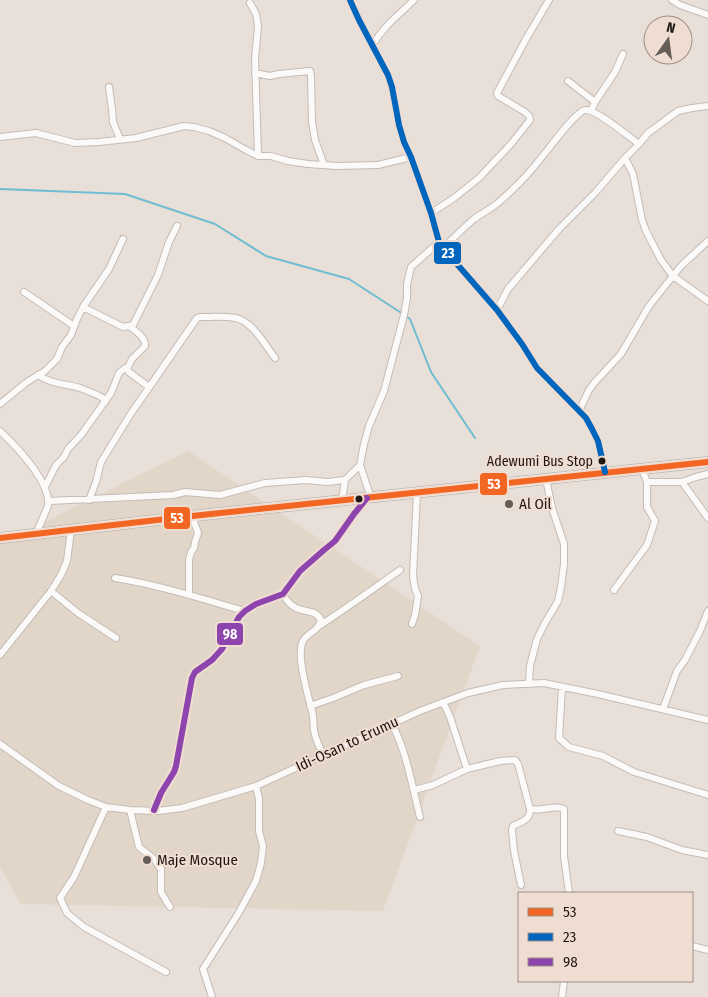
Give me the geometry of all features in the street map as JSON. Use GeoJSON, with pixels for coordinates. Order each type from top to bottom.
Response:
{"type":"FeatureCollection","features":[{"type":"Feature","properties":{"kind":"main road"},"geometry":{"type":"LineString","coordinates":[[0,538],[708,462]]}},
{"type":"Feature","properties":{"kind":"street"},"geometry":{"type":"LineString","coordinates":[[350,0],[388,75],[404,142],[431,213],[439,242],[497,310],[537,368],[586,418],[598,441],[605,472]]}},
{"type":"Feature","properties":{"kind":"street"},"geometry":{"type":"LineString","coordinates":[[372,46],[378,34],[414,0]]}},
{"type":"Feature","properties":{"kind":"street"},"geometry":{"type":"LineString","coordinates":[[431,213],[479,178],[511,144],[530,120],[525,112],[498,96],[497,93],[549,0]]}},
{"type":"Feature","properties":{"kind":"street"},"geometry":{"type":"LineString","coordinates":[[672,0],[708,15]]}},
{"type":"Feature","properties":{"kind":"street"},"geometry":{"type":"LineString","coordinates":[[250,3],[257,18],[255,73],[258,156]]}},
{"type":"Feature","properties":{"kind":"street"},"geometry":{"type":"LineString","coordinates":[[591,111],[615,72],[623,54]]}},
{"type":"Feature","properties":{"kind":"street"},"geometry":{"type":"LineString","coordinates":[[255,73],[270,76],[310,71],[312,76],[312,122],[324,165]]}},
{"type":"Feature","properties":{"kind":"street"},"geometry":{"type":"LineString","coordinates":[[568,82],[595,102]]}},
{"type":"Feature","properties":{"kind":"street"},"geometry":{"type":"LineString","coordinates":[[109,87],[113,122],[120,139]]}},
{"type":"Feature","properties":{"kind":"street"},"geometry":{"type":"LineString","coordinates":[[497,310],[508,289],[559,229],[595,193],[648,133],[678,111],[708,106]]}},
{"type":"Feature","properties":{"kind":"street"},"geometry":{"type":"LineString","coordinates":[[443,248],[473,220],[498,202],[524,177],[541,159],[561,132],[581,112],[591,111],[612,123],[639,144]]}},
{"type":"Feature","properties":{"kind":"street"},"geometry":{"type":"LineString","coordinates":[[0,136],[36,133],[46,134],[75,143],[136,138],[184,126],[209,131],[258,156],[271,156],[308,164],[378,165],[411,157]]}},
{"type":"Feature","properties":{"kind":"street"},"geometry":{"type":"LineString","coordinates":[[625,158],[633,174],[642,220],[661,260],[673,276],[708,300]]}},
{"type":"Feature","properties":{"kind":"street"},"geometry":{"type":"LineString","coordinates":[[84,307],[123,326],[133,325],[158,274],[169,242],[177,226]]}},
{"type":"Feature","properties":{"kind":"street"},"geometry":{"type":"LineString","coordinates":[[0,404],[26,382],[45,372],[57,359],[84,307],[110,269],[123,239]]}},
{"type":"Feature","properties":{"kind":"street"},"geometry":{"type":"LineString","coordinates":[[579,411],[592,386],[621,354],[649,306],[681,266],[708,241]]}},
{"type":"Feature","properties":{"kind":"street"},"geometry":{"type":"LineString","coordinates":[[154,810],[161,792],[176,766],[192,678],[195,672],[212,660],[222,649],[239,616],[245,610],[283,594],[300,571],[335,541],[354,514],[369,498],[360,465],[369,426],[384,392],[402,324],[411,267],[439,242]]}},
{"type":"Feature","properties":{"kind":"street"},"geometry":{"type":"LineString","coordinates":[[24,292],[74,326]]}},
{"type":"Feature","properties":{"kind":"street"},"geometry":{"type":"LineString","coordinates":[[89,500],[102,462],[130,415],[195,320],[200,317],[236,318],[245,321],[252,327],[275,358]]}},
{"type":"Feature","properties":{"kind":"street"},"geometry":{"type":"LineString","coordinates":[[45,487],[56,465],[105,402],[115,386],[119,373],[125,368],[127,369],[132,358],[145,346],[146,342],[129,326]]}},
{"type":"Feature","properties":{"kind":"street"},"geometry":{"type":"LineString","coordinates":[[127,369],[149,387]]}},
{"type":"Feature","properties":{"kind":"street"},"geometry":{"type":"LineString","coordinates":[[38,376],[44,380],[84,390],[103,398],[105,402]]}},
{"type":"Feature","properties":{"kind":"street"},"geometry":{"type":"LineString","coordinates":[[0,431],[18,448],[45,487],[48,506],[36,534]]}},
{"type":"Feature","properties":{"kind":"street"},"geometry":{"type":"LineString","coordinates":[[342,501],[345,480],[360,465]]}},
{"type":"Feature","properties":{"kind":"street"},"geometry":{"type":"LineString","coordinates":[[614,590],[647,545],[655,521],[647,507],[647,482],[642,469]]}},
{"type":"Feature","properties":{"kind":"street"},"geometry":{"type":"LineString","coordinates":[[647,482],[682,482],[708,474]]}},
{"type":"Feature","properties":{"kind":"street"},"geometry":{"type":"LineString","coordinates":[[529,684],[530,666],[537,639],[558,600],[564,564],[564,544],[552,508],[546,479]]}},
{"type":"Feature","properties":{"kind":"street"},"geometry":{"type":"LineString","coordinates":[[48,501],[173,495],[185,492],[220,495],[265,483],[345,480]]}},
{"type":"Feature","properties":{"kind":"street"},"geometry":{"type":"LineString","coordinates":[[682,482],[708,518]]}},
{"type":"Feature","properties":{"kind":"street"},"geometry":{"type":"LineString","coordinates":[[412,624],[418,596],[413,576],[417,493]]}},
{"type":"Feature","properties":{"kind":"street"},"geometry":{"type":"LineString","coordinates":[[189,594],[189,560],[198,533],[192,516]]}},
{"type":"Feature","properties":{"kind":"street"},"geometry":{"type":"LineString","coordinates":[[0,655],[51,592],[67,561],[71,530]]}},
{"type":"Feature","properties":{"kind":"street"},"geometry":{"type":"LineString","coordinates":[[323,756],[314,730],[313,714],[304,682],[302,645],[306,637],[319,626],[364,597],[400,570]]}},
{"type":"Feature","properties":{"kind":"street"},"geometry":{"type":"LineString","coordinates":[[115,578],[189,594],[245,610]]}},
{"type":"Feature","properties":{"kind":"street"},"geometry":{"type":"LineString","coordinates":[[51,592],[78,613],[116,638]]}},
{"type":"Feature","properties":{"kind":"street"},"geometry":{"type":"LineString","coordinates":[[283,594],[286,600],[295,608],[318,614],[321,620],[319,626]]}},
{"type":"Feature","properties":{"kind":"street"},"geometry":{"type":"LineString","coordinates":[[663,709],[677,671],[700,631],[708,611]]}},
{"type":"Feature","properties":{"kind":"street"},"geometry":{"type":"LineString","coordinates":[[310,706],[364,685],[398,676]]}},
{"type":"Feature","properties":{"kind":"street","name":"Idi-Osan to Erumu"},"geometry":{"type":"LineString","coordinates":[[0,744],[59,786],[88,800],[106,807],[154,810],[182,808],[256,786],[420,711],[468,692],[503,685],[544,683],[708,720]]}},
{"type":"Feature","properties":{"kind":"street"},"geometry":{"type":"LineString","coordinates":[[562,687],[559,738],[569,747],[602,756],[634,772],[708,795]]}},
{"type":"Feature","properties":{"kind":"street"},"geometry":{"type":"LineString","coordinates":[[443,702],[450,717],[467,770]]}},
{"type":"Feature","properties":{"kind":"street"},"geometry":{"type":"LineString","coordinates":[[392,724],[398,736],[420,817]]}},
{"type":"Feature","properties":{"kind":"street"},"geometry":{"type":"LineString","coordinates":[[414,790],[433,785],[467,770],[500,761],[515,760],[518,764],[530,809],[530,815],[527,819],[513,826],[512,830],[521,885]]}},
{"type":"Feature","properties":{"kind":"street"},"geometry":{"type":"LineString","coordinates":[[212,997],[204,969],[256,881],[261,863],[262,846],[259,799],[256,786]]}},
{"type":"Feature","properties":{"kind":"street"},"geometry":{"type":"LineString","coordinates":[[106,807],[74,877],[60,898],[67,913],[84,927],[166,972]]}},
{"type":"Feature","properties":{"kind":"street"},"geometry":{"type":"LineString","coordinates":[[530,809],[554,807],[562,807],[564,809],[564,856],[569,892]]}},
{"type":"Feature","properties":{"kind":"street"},"geometry":{"type":"LineString","coordinates":[[130,810],[139,847],[154,859],[161,868],[161,892],[170,907]]}},
{"type":"Feature","properties":{"kind":"street"},"geometry":{"type":"LineString","coordinates":[[618,831],[647,837],[682,850],[708,855]]}},
{"type":"Feature","properties":{"kind":"street"},"geometry":{"type":"LineString","coordinates":[[693,946],[708,950]]}},
{"type":"Feature","properties":{"kind":"street"},"geometry":{"type":"LineString","coordinates":[[562,997],[564,982]]}},
{"type":"Feature","properties":{"kind":"shaded area"},"geometry":{"type":"Polygon","coordinates":[[[188,451],[480,646],[383,911],[21,904],[0,867],[0,544],[188,451]]]}},
{"type":"Feature","properties":{"kind":"waterway"},"geometry":{"type":"LineString","coordinates":[[0,189],[125,194],[215,224],[266,256],[349,279],[403,314]]}},
{"type":"Feature","properties":{"kind":"waterway"},"geometry":{"type":"LineString","coordinates":[[407,317],[410,319],[431,372],[475,438]]}},
{"type":"Feature","properties":{"kind":"transit line","name":"23"},"geometry":{"type":"LineString","coordinates":[[350,0],[388,75],[404,142],[431,213],[439,242],[497,310],[537,368],[586,418],[598,441],[605,472]]}},
{"type":"Feature","properties":{"kind":"transit line","name":"53"},"geometry":{"type":"LineString","coordinates":[[0,538],[708,462]]}},
{"type":"Feature","properties":{"kind":"transit line","name":"98"},"geometry":{"type":"LineString","coordinates":[[154,810],[176,766],[192,678],[195,672],[212,660],[222,649],[239,617],[245,611],[256,604],[283,594],[300,571],[335,541],[367,498]]}},
{"type":"Feature","properties":{"kind":"place","name":"Adewumi Bus Stop"},"geometry":{"type":"Point","coordinates":[602,461]}},
{"type":"Feature","properties":{"kind":"place","name":"Al Oil"},"geometry":{"type":"Point","coordinates":[509,504]}},
{"type":"Feature","properties":{"kind":"place","name":"Maje Mosque"},"geometry":{"type":"Point","coordinates":[147,860]}}]}
